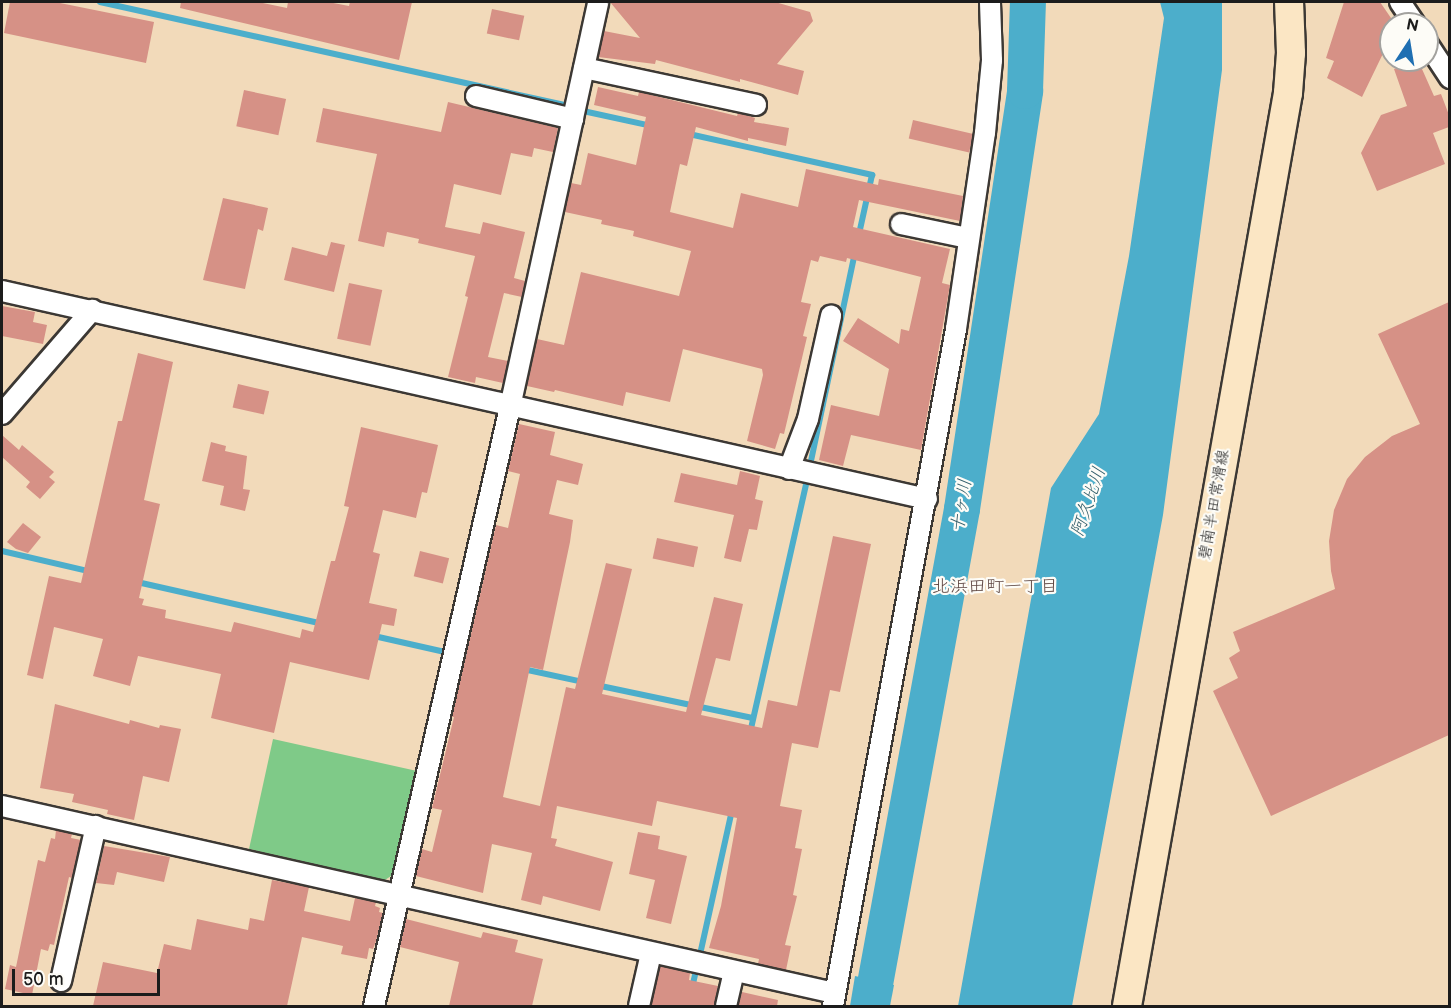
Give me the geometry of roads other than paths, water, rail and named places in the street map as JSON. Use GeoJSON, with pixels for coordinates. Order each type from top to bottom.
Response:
{"type":"FeatureCollection","features":[{"type":"Feature","properties":{"kind":"main road","name":"碧南半田常滑線"},"geometry":{"type":"LineString","coordinates":[[1127,1006],[1288,93],[1291,53],[1289,2]]}},
{"type":"Feature","properties":{"kind":"street"},"geometry":{"type":"LineString","coordinates":[[374,1006],[510,407],[598,2]]}},
{"type":"Feature","properties":{"kind":"street"},"geometry":{"type":"LineString","coordinates":[[2,806],[734,972],[833,1000],[927,499],[954,340],[985,133],[992,60],[990,2]]}},
{"type":"Feature","properties":{"kind":"street"},"geometry":{"type":"LineString","coordinates":[[1439,62],[1449,78]]}},
{"type":"Feature","properties":{"kind":"street"},"geometry":{"type":"LineString","coordinates":[[584,68],[756,105]]}},
{"type":"Feature","properties":{"kind":"street"},"geometry":{"type":"LineString","coordinates":[[476,96],[573,118]]}},
{"type":"Feature","properties":{"kind":"street"},"geometry":{"type":"LineString","coordinates":[[902,224],[968,238]]}},
{"type":"Feature","properties":{"kind":"street"},"geometry":{"type":"LineString","coordinates":[[2,291],[927,499]]}},
{"type":"Feature","properties":{"kind":"street"},"geometry":{"type":"LineString","coordinates":[[2,414],[92,310]]}},
{"type":"Feature","properties":{"kind":"street"},"geometry":{"type":"LineString","coordinates":[[789,469],[808,419],[831,316]]}},
{"type":"Feature","properties":{"kind":"street"},"geometry":{"type":"LineString","coordinates":[[61,981],[96,826]]}},
{"type":"Feature","properties":{"kind":"street"},"geometry":{"type":"LineString","coordinates":[[639,1006],[651,953]]}},
{"type":"Feature","properties":{"kind":"street"},"geometry":{"type":"LineString","coordinates":[[726,1006],[734,972]]}},
{"type":"Feature","properties":{"kind":"water","name":"阿久比川"},"geometry":{"type":"Polygon","coordinates":[[[1160,2],[1222,2],[1222,70],[1163,515],[1072,1006],[958,1006],[1051,488],[1099,414],[1129,256],[1164,18],[1160,2]]]}},
{"type":"Feature","properties":{"kind":"water"},"geometry":{"type":"Polygon","coordinates":[[[855,976],[894,985],[890,1006],[850,1006],[855,976]]]}},
{"type":"Feature","properties":{"kind":"waterway"},"geometry":{"type":"LineString","coordinates":[[100,2],[566,105]]}},
{"type":"Feature","properties":{"kind":"waterway","name":"十ヶ川"},"geometry":{"type":"LineString","coordinates":[[871,1006],[962,509],[1025,91],[1028,2]]}},
{"type":"Feature","properties":{"kind":"waterway"},"geometry":{"type":"LineString","coordinates":[[583,111],[652,126]]}},
{"type":"Feature","properties":{"kind":"waterway"},"geometry":{"type":"LineString","coordinates":[[689,134],[872,175],[859,234]]}},
{"type":"Feature","properties":{"kind":"waterway"},"geometry":{"type":"LineString","coordinates":[[811,461],[855,253]]}},
{"type":"Feature","properties":{"kind":"waterway"},"geometry":{"type":"LineString","coordinates":[[750,733],[806,484]]}},
{"type":"Feature","properties":{"kind":"waterway"},"geometry":{"type":"LineString","coordinates":[[2,551],[92,572]]}},
{"type":"Feature","properties":{"kind":"waterway"},"geometry":{"type":"LineString","coordinates":[[137,582],[323,624]]}},
{"type":"Feature","properties":{"kind":"waterway"},"geometry":{"type":"LineString","coordinates":[[374,636],[472,658]]}},
{"type":"Feature","properties":{"kind":"waterway"},"geometry":{"type":"LineString","coordinates":[[523,669],[583,682]]}},
{"type":"Feature","properties":{"kind":"waterway"},"geometry":{"type":"LineString","coordinates":[[596,685],[753,718]]}},
{"type":"Feature","properties":{"kind":"waterway"},"geometry":{"type":"LineString","coordinates":[[701,950],[732,810]]}},
{"type":"Feature","properties":{"kind":"waterway"},"geometry":{"type":"LineString","coordinates":[[692,988],[696,971]]}},
{"type":"Feature","properties":{"kind":"district","name":"北浜田町一丁目"},"geometry":{"type":"Point","coordinates":[995,587]}}]}
